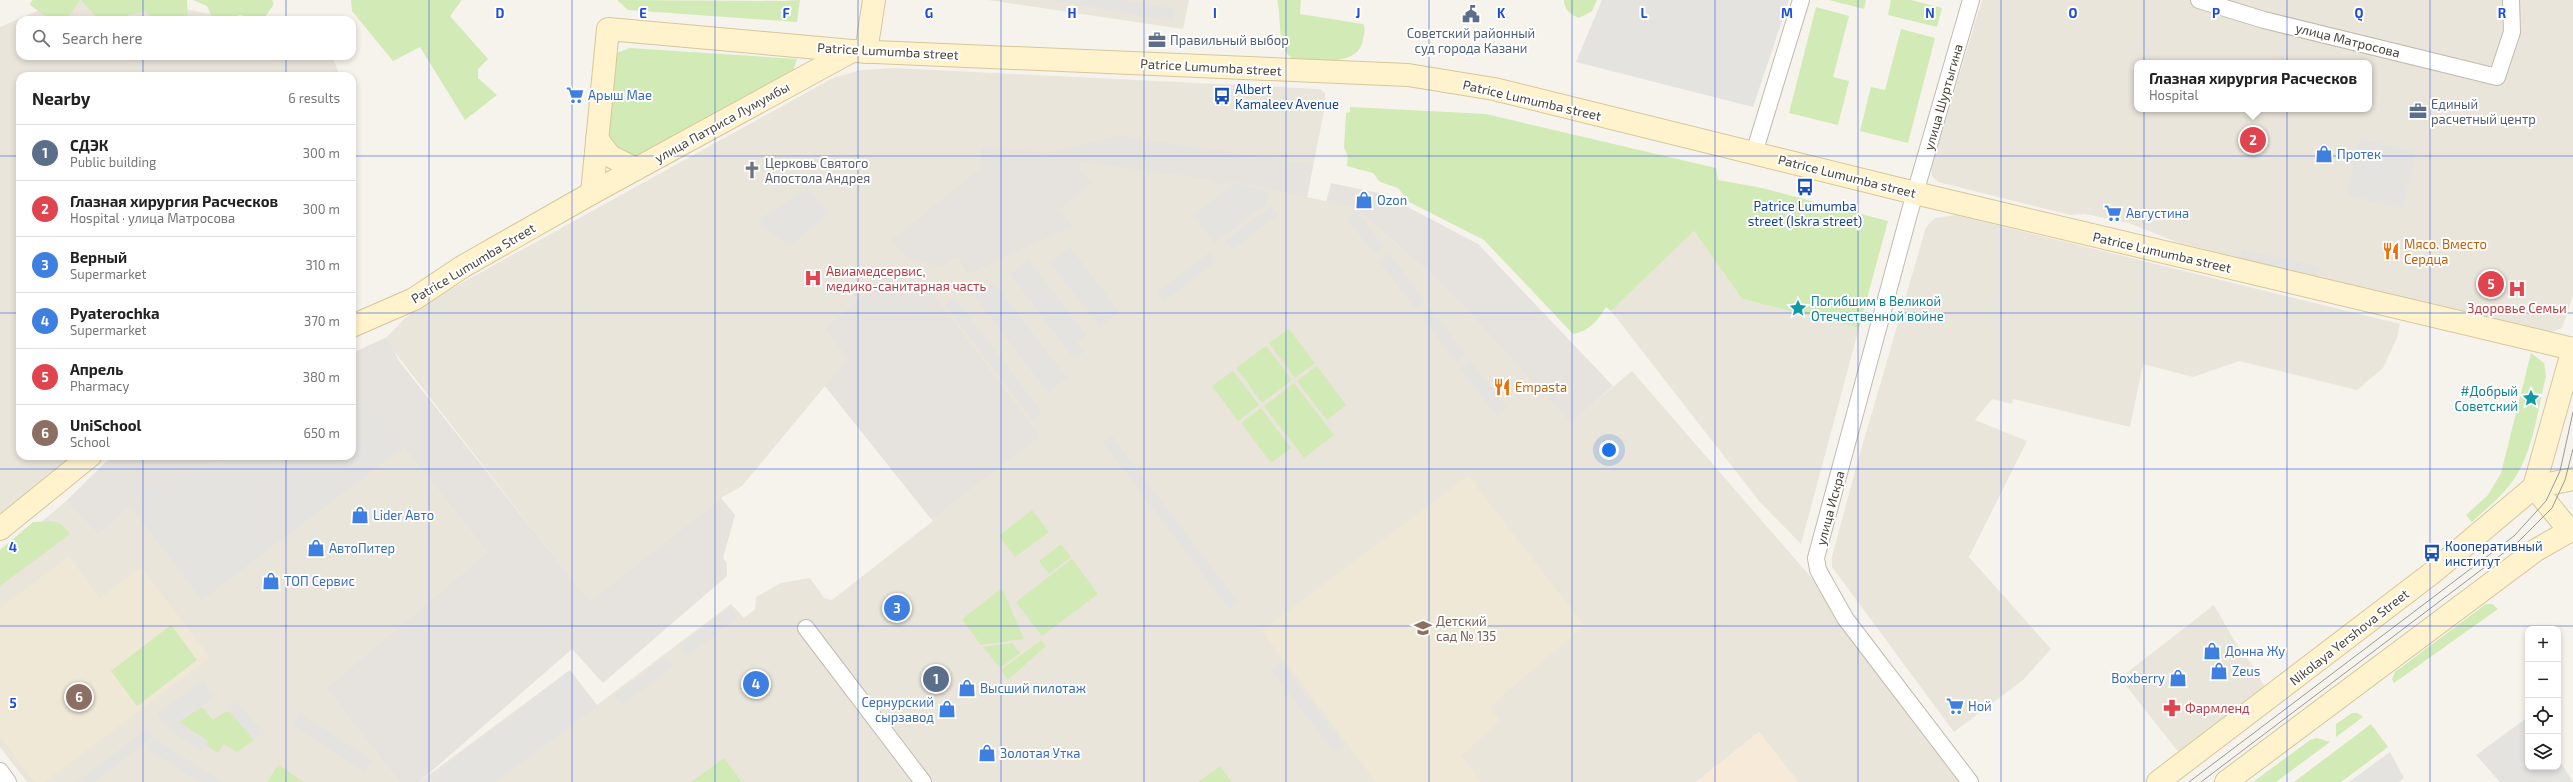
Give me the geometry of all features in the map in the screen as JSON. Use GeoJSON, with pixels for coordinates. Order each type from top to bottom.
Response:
{"type":"FeatureCollection","features":[{"type":"Feature","properties":{"kind":"main road"},"geometry":{"type":"LineString","coordinates":[[859,51],[874,0]]}},
{"type":"Feature","properties":{"kind":"main road","name":"Patrice Lumumba street"},"geometry":{"type":"LineString","coordinates":[[592,193],[608,28],[859,51],[1408,75],[1494,89],[1915,193],[2573,349]]}},
{"type":"Feature","properties":{"kind":"main road","name":"улица Патриса Лумумбы"},"geometry":{"type":"LineString","coordinates":[[592,193],[859,51]]}},
{"type":"Feature","properties":{"kind":"main road"},"geometry":{"type":"LineString","coordinates":[[598,138],[610,156],[636,169]]}},
{"type":"Feature","properties":{"kind":"main road","name":"Patrice Lumumba Street"},"geometry":{"type":"LineString","coordinates":[[356,324],[414,299],[462,267],[592,193]]}},
{"type":"Feature","properties":{"kind":"main road"},"geometry":{"type":"LineString","coordinates":[[2534,486],[2573,349]]}},
{"type":"Feature","properties":{"kind":"main road"},"geometry":{"type":"LineString","coordinates":[[0,529],[85,460]]}},
{"type":"Feature","properties":{"kind":"main road"},"geometry":{"type":"LineString","coordinates":[[2534,486],[2573,479]]}},
{"type":"Feature","properties":{"kind":"main road"},"geometry":{"type":"LineString","coordinates":[[2226,782],[2572,524],[2534,486]]}},
{"type":"Feature","properties":{"kind":"main road","name":"Nikolaya Yershova Street"},"geometry":{"type":"LineString","coordinates":[[2158,782],[2278,692],[2432,573],[2534,486]]}},
{"type":"Feature","properties":{"kind":"main road"},"geometry":{"type":"LineString","coordinates":[[2182,782],[2278,692]]}},
{"type":"Feature","properties":{"kind":"street"},"geometry":{"type":"LineString","coordinates":[[1754,153],[1801,0]]}},
{"type":"Feature","properties":{"kind":"street","name":"улица Шуртыгина"},"geometry":{"type":"LineString","coordinates":[[1915,193],[1971,0]]}},
{"type":"Feature","properties":{"kind":"street","name":"улица Матросова"},"geometry":{"type":"LineString","coordinates":[[2199,0],[2264,20],[2497,77],[2512,32],[2511,0]]}},
{"type":"Feature","properties":{"kind":"street","name":"улица Искра"},"geometry":{"type":"LineString","coordinates":[[1915,193],[1816,558],[1818,570],[1844,618],[1970,782]]}},
{"type":"Feature","properties":{"kind":"street"},"geometry":{"type":"LineString","coordinates":[[806,628],[923,782]]}},
{"type":"Feature","properties":{"kind":"street"},"geometry":{"type":"LineString","coordinates":[[0,771],[8,782]]}},
{"type":"Feature","properties":{"kind":"shaded area"},"geometry":{"type":"Polygon","coordinates":[[[63,0],[139,0],[221,16],[26,16],[63,0]]]}},
{"type":"Feature","properties":{"kind":"shaded area"},"geometry":{"type":"Polygon","coordinates":[[[988,0],[1189,0],[1183,29],[988,0]]]}},
{"type":"Feature","properties":{"kind":"shaded area"},"geometry":{"type":"Polygon","coordinates":[[[1050,0],[1124,0],[1176,9],[1173,21],[1050,0]]]}},
{"type":"Feature","properties":{"kind":"shaded area"},"geometry":{"type":"Polygon","coordinates":[[[1602,0],[1789,0],[1753,107],[1576,62],[1602,0]]]}},
{"type":"Feature","properties":{"kind":"shaded area"},"geometry":{"type":"Polygon","coordinates":[[[1982,0],[2573,0],[2573,296],[2562,328],[2549,333],[2179,243],[2129,223],[2085,214],[2070,215],[1938,182],[1932,176],[1931,168],[1982,0]]]}},
{"type":"Feature","properties":{"kind":"shaded area"},"geometry":{"type":"Polygon","coordinates":[[[16,20],[16,60],[334,60],[338,72],[16,72],[16,460],[68,460],[0,519],[0,27],[16,20]]]}},
{"type":"Feature","properties":{"kind":"shaded area"},"geometry":{"type":"Polygon","coordinates":[[[893,68],[1320,89],[1325,93],[1325,106],[1307,197],[1356,208],[1447,289],[1571,422],[1632,371],[1822,590],[1962,780],[1959,782],[1798,782],[1759,732],[1696,782],[419,782],[570,670],[597,705],[731,604],[744,618],[755,609],[756,597],[781,583],[810,578],[824,598],[832,600],[933,521],[825,386],[742,486],[721,498],[590,603],[393,350],[387,337],[405,318],[431,300],[833,78],[861,70],[893,68]]]}},
{"type":"Feature","properties":{"kind":"shaded area"},"geometry":{"type":"Polygon","coordinates":[[[1119,136],[1313,165],[1307,197],[1234,182],[1218,185],[1209,179],[1080,162],[1080,170],[1091,183],[1058,210],[1073,226],[967,274],[958,256],[939,267],[907,257],[892,240],[980,169],[982,147],[1048,153],[1119,136]]]}},
{"type":"Feature","properties":{"kind":"shaded area"},"geometry":{"type":"Polygon","coordinates":[[[2360,138],[2416,152],[2402,209],[2346,195],[2360,138]]]}},
{"type":"Feature","properties":{"kind":"shaded area"},"geometry":{"type":"Polygon","coordinates":[[[1236,183],[1269,192],[1265,205],[1214,243],[1193,215],[1236,183]]]}},
{"type":"Feature","properties":{"kind":"shaded area"},"geometry":{"type":"Polygon","coordinates":[[[1331,183],[1383,194],[1478,244],[1613,386],[1571,423],[1447,289],[1356,208],[1326,202],[1331,183]]]}},
{"type":"Feature","properties":{"kind":"shaded area"},"geometry":{"type":"Polygon","coordinates":[[[807,188],[829,213],[790,246],[765,229],[758,220],[807,188]]]}},
{"type":"Feature","properties":{"kind":"shaded area"},"geometry":{"type":"Polygon","coordinates":[[[1271,206],[1278,215],[1232,250],[1225,241],[1271,206]]]}},
{"type":"Feature","properties":{"kind":"shaded area"},"geometry":{"type":"Polygon","coordinates":[[[1357,211],[1383,246],[1374,253],[1347,219],[1357,211]]]}},
{"type":"Feature","properties":{"kind":"shaded area"},"geometry":{"type":"Polygon","coordinates":[[[1956,215],[2400,324],[2397,338],[2383,368],[2357,390],[2239,361],[2193,377],[2143,364],[2130,427],[2013,399],[2012,404],[1992,399],[1975,420],[2027,441],[1969,557],[2051,649],[2023,680],[1954,732],[1832,567],[1832,557],[1857,464],[1926,227],[1935,218],[1956,215]]]}},
{"type":"Feature","properties":{"kind":"shaded area"},"geometry":{"type":"Polygon","coordinates":[[[1694,231],[1742,299],[1859,328],[1801,544],[1759,501],[1611,311],[1694,231]]]}},
{"type":"Feature","properties":{"kind":"shaded area"},"geometry":{"type":"Polygon","coordinates":[[[1070,247],[1119,312],[1100,327],[1050,262],[1070,247]]]}},
{"type":"Feature","properties":{"kind":"shaded area"},"geometry":{"type":"Polygon","coordinates":[[[2242,249],[2320,267],[2317,279],[2239,260],[2242,249]]]}},
{"type":"Feature","properties":{"kind":"shaded area"},"geometry":{"type":"Polygon","coordinates":[[[1210,252],[1217,261],[1164,301],[1157,292],[1210,252]]]}},
{"type":"Feature","properties":{"kind":"shaded area"},"geometry":{"type":"Polygon","coordinates":[[[1389,253],[1425,301],[1415,308],[1379,261],[1389,253]]]}},
{"type":"Feature","properties":{"kind":"shaded area"},"geometry":{"type":"Polygon","coordinates":[[[1029,260],[1087,336],[1077,343],[1084,352],[1074,359],[1010,274],[1029,260]]]}},
{"type":"Feature","properties":{"kind":"shaded area"},"geometry":{"type":"Polygon","coordinates":[[[892,270],[912,290],[918,284],[931,292],[1040,436],[931,519],[825,386],[848,358],[825,329],[892,270]]]}},
{"type":"Feature","properties":{"kind":"shaded area"},"geometry":{"type":"Polygon","coordinates":[[[994,282],[1067,378],[1048,393],[975,297],[994,282]]]}},
{"type":"Feature","properties":{"kind":"shaded area"},"geometry":{"type":"Polygon","coordinates":[[[955,298],[1042,412],[1032,420],[945,305],[955,298]]]}},
{"type":"Feature","properties":{"kind":"shaded area"},"geometry":{"type":"Polygon","coordinates":[[[1431,309],[1466,355],[1456,362],[1422,317],[1431,309]]]}},
{"type":"Feature","properties":{"kind":"shaded area"},"geometry":{"type":"Polygon","coordinates":[[[387,337],[399,361],[590,602],[721,498],[735,515],[723,558],[727,563],[727,576],[603,683],[572,649],[419,782],[399,782],[326,688],[487,552],[364,398],[356,401],[356,351],[387,337]]]}},
{"type":"Feature","properties":{"kind":"shaded area"},"geometry":{"type":"Polygon","coordinates":[[[1470,360],[1507,408],[1497,416],[1460,368],[1470,360]]]}},
{"type":"Feature","properties":{"kind":"shaded area"},"geometry":{"type":"Polygon","coordinates":[[[364,398],[487,552],[326,688],[399,782],[27,782],[0,747],[0,557],[65,502],[98,535],[148,490],[218,460],[356,460],[356,401],[364,398]]]}},
{"type":"Feature","properties":{"kind":"shaded area"},"geometry":{"type":"Polygon","coordinates":[[[364,398],[404,447],[202,600],[130,506],[148,490],[218,460],[356,460],[356,401],[364,398]]]}},
{"type":"Feature","properties":{"kind":"shaded area"},"geometry":{"type":"Polygon","coordinates":[[[1111,435],[1238,602],[1229,609],[1103,442],[1111,435]]]}},
{"type":"Feature","properties":{"kind":"shaded area"},"geometry":{"type":"Polygon","coordinates":[[[218,460],[148,490],[98,535],[65,502],[107,461],[218,460]]]}},
{"type":"Feature","properties":{"kind":"shaded area","name":"Детский сад № 135"},"geometry":{"type":"Polygon","coordinates":[[[1468,476],[1584,625],[1490,707],[1500,721],[1461,756],[1481,782],[1376,782],[1262,631],[1468,476]]]}},
{"type":"Feature","properties":{"kind":"shaded area"},"geometry":{"type":"Polygon","coordinates":[[[69,556],[100,598],[141,567],[210,657],[45,782],[34,782],[0,737],[0,608],[69,556]]]}},
{"type":"Feature","properties":{"kind":"shaded area"},"geometry":{"type":"Polygon","coordinates":[[[2214,605],[2235,642],[2252,665],[2267,690],[2180,754],[2120,678],[2214,605]]]}},
{"type":"Feature","properties":{"kind":"shaded area"},"geometry":{"type":"Polygon","coordinates":[[[730,608],[737,618],[687,656],[679,646],[730,608]]]}},
{"type":"Feature","properties":{"kind":"shaded area"},"geometry":{"type":"Polygon","coordinates":[[[665,657],[673,667],[622,705],[615,695],[665,657]]]}},
{"type":"Feature","properties":{"kind":"shaded area"},"geometry":{"type":"Polygon","coordinates":[[[1281,662],[1344,745],[1334,752],[1271,669],[1281,662]]]}},
{"type":"Feature","properties":{"kind":"shaded area"},"geometry":{"type":"Polygon","coordinates":[[[570,670],[597,706],[496,782],[434,782],[430,776],[570,670]]]}},
{"type":"Feature","properties":{"kind":"shaded area"},"geometry":{"type":"Polygon","coordinates":[[[203,680],[214,698],[179,722],[208,741],[202,751],[172,732],[157,714],[203,680]]]}},
{"type":"Feature","properties":{"kind":"shaded area"},"geometry":{"type":"Polygon","coordinates":[[[236,701],[263,732],[254,740],[227,708],[236,701]]]}},
{"type":"Feature","properties":{"kind":"shaded area"},"geometry":{"type":"Polygon","coordinates":[[[300,713],[372,760],[364,772],[293,725],[300,713]]]}},
{"type":"Feature","properties":{"kind":"shaded area"},"geometry":{"type":"Polygon","coordinates":[[[2525,719],[2525,770],[2561,770],[2561,763],[2573,782],[2500,782],[2476,755],[2525,719]]]}},
{"type":"Feature","properties":{"kind":"shaded area"},"geometry":{"type":"Polygon","coordinates":[[[147,729],[153,737],[94,782],[77,782],[147,729]]]}},
{"type":"Feature","properties":{"kind":"shaded area"},"geometry":{"type":"Polygon","coordinates":[[[1759,732],[1798,782],[1696,782],[1759,732]]]}},
{"type":"Feature","properties":{"kind":"shaded area"},"geometry":{"type":"Polygon","coordinates":[[[154,738],[222,782],[199,782],[147,749],[154,738]]]}},
{"type":"Feature","properties":{"kind":"shaded area"},"geometry":{"type":"Polygon","coordinates":[[[2390,752],[2404,778],[2399,782],[2349,782],[2390,752]]]}},
{"type":"Feature","properties":{"kind":"green space"},"geometry":{"type":"Polygon","coordinates":[[[32,0],[80,0],[69,16],[45,16],[30,5],[32,0]]]}},
{"type":"Feature","properties":{"kind":"green space"},"geometry":{"type":"Polygon","coordinates":[[[81,0],[187,0],[188,16],[150,16],[145,11],[126,16],[95,16],[81,0]]]}},
{"type":"Feature","properties":{"kind":"green space"},"geometry":{"type":"Polygon","coordinates":[[[193,0],[272,0],[274,4],[266,16],[211,16],[207,6],[193,0]]]}},
{"type":"Feature","properties":{"kind":"green space"},"geometry":{"type":"Polygon","coordinates":[[[351,0],[462,0],[450,16],[488,59],[478,69],[478,78],[497,95],[465,120],[420,47],[393,61],[352,11],[351,0]]]}},
{"type":"Feature","properties":{"kind":"green space"},"geometry":{"type":"Polygon","coordinates":[[[617,0],[800,0],[797,22],[628,10],[617,0]]]}},
{"type":"Feature","properties":{"kind":"green space"},"geometry":{"type":"Polygon","coordinates":[[[1277,0],[1301,0],[1300,14],[1363,24],[1363,39],[1360,48],[1353,55],[1334,60],[1292,58],[1284,47],[1280,31],[1277,0]]]}},
{"type":"Feature","properties":{"kind":"green space"},"geometry":{"type":"Polygon","coordinates":[[[1564,0],[1597,0],[1592,11],[1579,18],[1568,12],[1564,4],[1564,0]]]}},
{"type":"Feature","properties":{"kind":"green space"},"geometry":{"type":"Polygon","coordinates":[[[1829,0],[1866,0],[1864,9],[1829,0]]]}},
{"type":"Feature","properties":{"kind":"green space"},"geometry":{"type":"Polygon","coordinates":[[[1891,0],[1911,0],[1942,8],[1937,27],[1888,15],[1891,0]]]}},
{"type":"Feature","properties":{"kind":"green space"},"geometry":{"type":"Polygon","coordinates":[[[1816,7],[1849,16],[1833,77],[1849,81],[1838,125],[1789,113],[1816,7]]]}},
{"type":"Feature","properties":{"kind":"green space"},"geometry":{"type":"Polygon","coordinates":[[[1901,29],[1935,38],[1908,143],[1860,131],[1871,87],[1885,90],[1901,29]]]}},
{"type":"Feature","properties":{"kind":"green space"},"geometry":{"type":"Polygon","coordinates":[[[630,48],[797,59],[793,71],[635,157],[603,143],[616,53],[630,48]]]}},
{"type":"Feature","properties":{"kind":"green space"},"geometry":{"type":"Polygon","coordinates":[[[1350,107],[1486,114],[1716,168],[1718,180],[1762,188],[1888,221],[1859,328],[1742,299],[1694,231],[1611,311],[1606,307],[1589,328],[1573,334],[1484,240],[1409,202],[1398,188],[1380,182],[1373,173],[1347,166],[1348,156],[1344,148],[1346,113],[1350,112],[1350,107]]]}},
{"type":"Feature","properties":{"kind":"green space"},"geometry":{"type":"Polygon","coordinates":[[[1289,329],[1315,363],[1295,378],[1269,343],[1289,329]]]}},
{"type":"Feature","properties":{"kind":"green space"},"geometry":{"type":"Polygon","coordinates":[[[1266,346],[1292,380],[1262,403],[1236,368],[1266,346]]]}},
{"type":"Feature","properties":{"kind":"green space"},"geometry":{"type":"Polygon","coordinates":[[[2531,353],[2544,363],[2546,376],[2535,427],[2527,453],[2512,483],[2472,522],[2466,515],[2488,495],[2501,473],[2531,353]]]}},
{"type":"Feature","properties":{"kind":"green space"},"geometry":{"type":"Polygon","coordinates":[[[1317,366],[1346,405],[1327,420],[1297,381],[1317,366]]]}},
{"type":"Feature","properties":{"kind":"green space"},"geometry":{"type":"Polygon","coordinates":[[[1233,371],[1259,405],[1238,421],[1212,386],[1233,371]]]}},
{"type":"Feature","properties":{"kind":"green space"},"geometry":{"type":"Polygon","coordinates":[[[1294,383],[1334,435],[1304,458],[1264,406],[1294,383]]]}},
{"type":"Feature","properties":{"kind":"green space"},"geometry":{"type":"Polygon","coordinates":[[[1261,408],[1291,448],[1271,463],[1241,423],[1261,408]]]}},
{"type":"Feature","properties":{"kind":"green space"},"geometry":{"type":"Polygon","coordinates":[[[1032,510],[1049,532],[1015,557],[999,536],[1032,510]]]}},
{"type":"Feature","properties":{"kind":"green space"},"geometry":{"type":"Polygon","coordinates":[[[52,521],[61,524],[70,534],[0,586],[0,550],[33,522],[52,521]]]}},
{"type":"Feature","properties":{"kind":"green space"},"geometry":{"type":"Polygon","coordinates":[[[1061,544],[1071,557],[1049,574],[1039,561],[1061,544]]]}},
{"type":"Feature","properties":{"kind":"green space"},"geometry":{"type":"Polygon","coordinates":[[[1072,559],[1098,594],[1042,636],[1016,602],[1072,559]]]}},
{"type":"Feature","properties":{"kind":"green space"},"geometry":{"type":"Polygon","coordinates":[[[1002,588],[1024,639],[981,645],[962,619],[1002,588]]]}},
{"type":"Feature","properties":{"kind":"green space"},"geometry":{"type":"Polygon","coordinates":[[[2486,604],[2492,604],[2498,609],[2394,683],[2392,679],[2395,672],[2486,604]]]}},
{"type":"Feature","properties":{"kind":"green space"},"geometry":{"type":"Polygon","coordinates":[[[171,625],[197,660],[137,706],[111,671],[171,625]]]}},
{"type":"Feature","properties":{"kind":"green space"},"geometry":{"type":"Polygon","coordinates":[[[1041,640],[1046,646],[1008,680],[1001,670],[1041,640]]]}},
{"type":"Feature","properties":{"kind":"green space"},"geometry":{"type":"Polygon","coordinates":[[[1012,643],[1020,653],[1000,668],[983,647],[1012,643]]]}},
{"type":"Feature","properties":{"kind":"green space"},"geometry":{"type":"Polygon","coordinates":[[[202,707],[213,720],[225,712],[230,712],[254,740],[237,752],[224,744],[218,753],[206,745],[208,742],[178,722],[202,707]]]}},
{"type":"Feature","properties":{"kind":"green space"},"geometry":{"type":"Polygon","coordinates":[[[2352,713],[2358,713],[2363,717],[2336,737],[2336,724],[2352,713]]]}},
{"type":"Feature","properties":{"kind":"green space"},"geometry":{"type":"Polygon","coordinates":[[[2371,724],[2388,747],[2341,782],[2294,782],[2371,724]]]}},
{"type":"Feature","properties":{"kind":"green space"},"geometry":{"type":"Polygon","coordinates":[[[2317,738],[2330,742],[2276,782],[2253,782],[2310,740],[2317,738]]]}},
{"type":"Feature","properties":{"kind":"green space"},"geometry":{"type":"Polygon","coordinates":[[[724,758],[742,782],[691,782],[724,758]]]}},
{"type":"Feature","properties":{"kind":"green space"},"geometry":{"type":"Polygon","coordinates":[[[278,765],[304,782],[267,782],[278,765]]]}},
{"type":"Feature","properties":{"kind":"green space"},"geometry":{"type":"Polygon","coordinates":[[[1220,766],[1232,782],[1198,782],[1220,766]]]}},
{"type":"Feature","properties":{"kind":"tram line"},"geometry":{"type":"LineString","coordinates":[[2189,782],[2514,536],[2546,501],[2560,471],[2573,412]]}},
{"type":"Feature","properties":{"kind":"tram line"},"geometry":{"type":"LineString","coordinates":[[2201,782],[2518,542],[2552,508],[2565,480],[2573,449]]}},
{"type":"Feature","properties":{"kind":"place","name":"Советский районный суд города Казани"},"geometry":{"type":"Point","coordinates":[1471,14]}},
{"type":"Feature","properties":{"kind":"place","name":"Правильный выбор"},"geometry":{"type":"Point","coordinates":[1157,40]}},
{"type":"Feature","properties":{"kind":"place","name":"Арыш Мае"},"geometry":{"type":"Point","coordinates":[575,95]}},
{"type":"Feature","properties":{"kind":"place","name":"Albert Kamaleev Avenue"},"geometry":{"type":"Point","coordinates":[1222,96]}},
{"type":"Feature","properties":{"kind":"place","name":"Единый расчетный центр"},"geometry":{"type":"Point","coordinates":[2418,111]}},
{"type":"Feature","properties":{"kind":"place","name":"Глазная хирургия Расческов"},"geometry":{"type":"Point","coordinates":[2253,140]}},
{"type":"Feature","properties":{"kind":"place","name":"Протек"},"geometry":{"type":"Point","coordinates":[2324,154]}},
{"type":"Feature","properties":{"kind":"place","name":"Церковь Святого Апостола Андрея"},"geometry":{"type":"Point","coordinates":[752,170]}},
{"type":"Feature","properties":{"kind":"place","name":"Patrice Lumumba street (Iskra street)"},"geometry":{"type":"Point","coordinates":[1805,187]}},
{"type":"Feature","properties":{"kind":"place","name":"Ozon"},"geometry":{"type":"Point","coordinates":[1364,200]}},
{"type":"Feature","properties":{"kind":"place","name":"Августина"},"geometry":{"type":"Point","coordinates":[2113,213]}},
{"type":"Feature","properties":{"kind":"place","name":"Мясо. Вместо Сердца"},"geometry":{"type":"Point","coordinates":[2391,251]}},
{"type":"Feature","properties":{"kind":"place","name":"Авиамедсервис, медико-санитарная часть"},"geometry":{"type":"Point","coordinates":[813,278]}},
{"type":"Feature","properties":{"kind":"place","name":"Апрель"},"geometry":{"type":"Point","coordinates":[2491,284]}},
{"type":"Feature","properties":{"kind":"place","name":"Здоровье Семьи"},"geometry":{"type":"Point","coordinates":[2517,289]}},
{"type":"Feature","properties":{"kind":"place","name":"Погибшим в Великой Отечественной войне"},"geometry":{"type":"Point","coordinates":[1798,308]}},
{"type":"Feature","properties":{"kind":"place","name":"Empasta"},"geometry":{"type":"Point","coordinates":[1502,387]}},
{"type":"Feature","properties":{"kind":"place","name":"#Добрый Советский"},"geometry":{"type":"Point","coordinates":[2531,398]}},
{"type":"Feature","properties":{"kind":"place","name":"Lider Авто"},"geometry":{"type":"Point","coordinates":[360,515]}},
{"type":"Feature","properties":{"kind":"place","name":"АвтоПитер"},"geometry":{"type":"Point","coordinates":[316,548]}},
{"type":"Feature","properties":{"kind":"place","name":"Кооперативный институт"},"geometry":{"type":"Point","coordinates":[2432,553]}},
{"type":"Feature","properties":{"kind":"place","name":"ТОП Сервис"},"geometry":{"type":"Point","coordinates":[271,581]}},
{"type":"Feature","properties":{"kind":"place","name":"Верный"},"geometry":{"type":"Point","coordinates":[897,608]}},
{"type":"Feature","properties":{"kind":"place","name":"Детский сад № 135"},"geometry":{"type":"Point","coordinates":[1423,628]}},
{"type":"Feature","properties":{"kind":"place","name":"Донна Жу"},"geometry":{"type":"Point","coordinates":[2212,651]}},
{"type":"Feature","properties":{"kind":"place","name":"Zeus"},"geometry":{"type":"Point","coordinates":[2219,671]}},
{"type":"Feature","properties":{"kind":"place","name":"Boxberry"},"geometry":{"type":"Point","coordinates":[2178,678]}},
{"type":"Feature","properties":{"kind":"place","name":"СДЭК"},"geometry":{"type":"Point","coordinates":[936,679]}},
{"type":"Feature","properties":{"kind":"place","name":"Pyaterochka"},"geometry":{"type":"Point","coordinates":[756,684]}},
{"type":"Feature","properties":{"kind":"place","name":"Высший пилотаж"},"geometry":{"type":"Point","coordinates":[967,688]}},
{"type":"Feature","properties":{"kind":"place","name":"UniSchool"},"geometry":{"type":"Point","coordinates":[79,697]}},
{"type":"Feature","properties":{"kind":"place","name":"Ной"},"geometry":{"type":"Point","coordinates":[1955,706]}},
{"type":"Feature","properties":{"kind":"place","name":"Фармленд"},"geometry":{"type":"Point","coordinates":[2172,708]}},
{"type":"Feature","properties":{"kind":"place","name":"Сернурский сырзавод"},"geometry":{"type":"Point","coordinates":[947,709]}},
{"type":"Feature","properties":{"kind":"place","name":"Золотая Утка"},"geometry":{"type":"Point","coordinates":[987,753]}}]}
